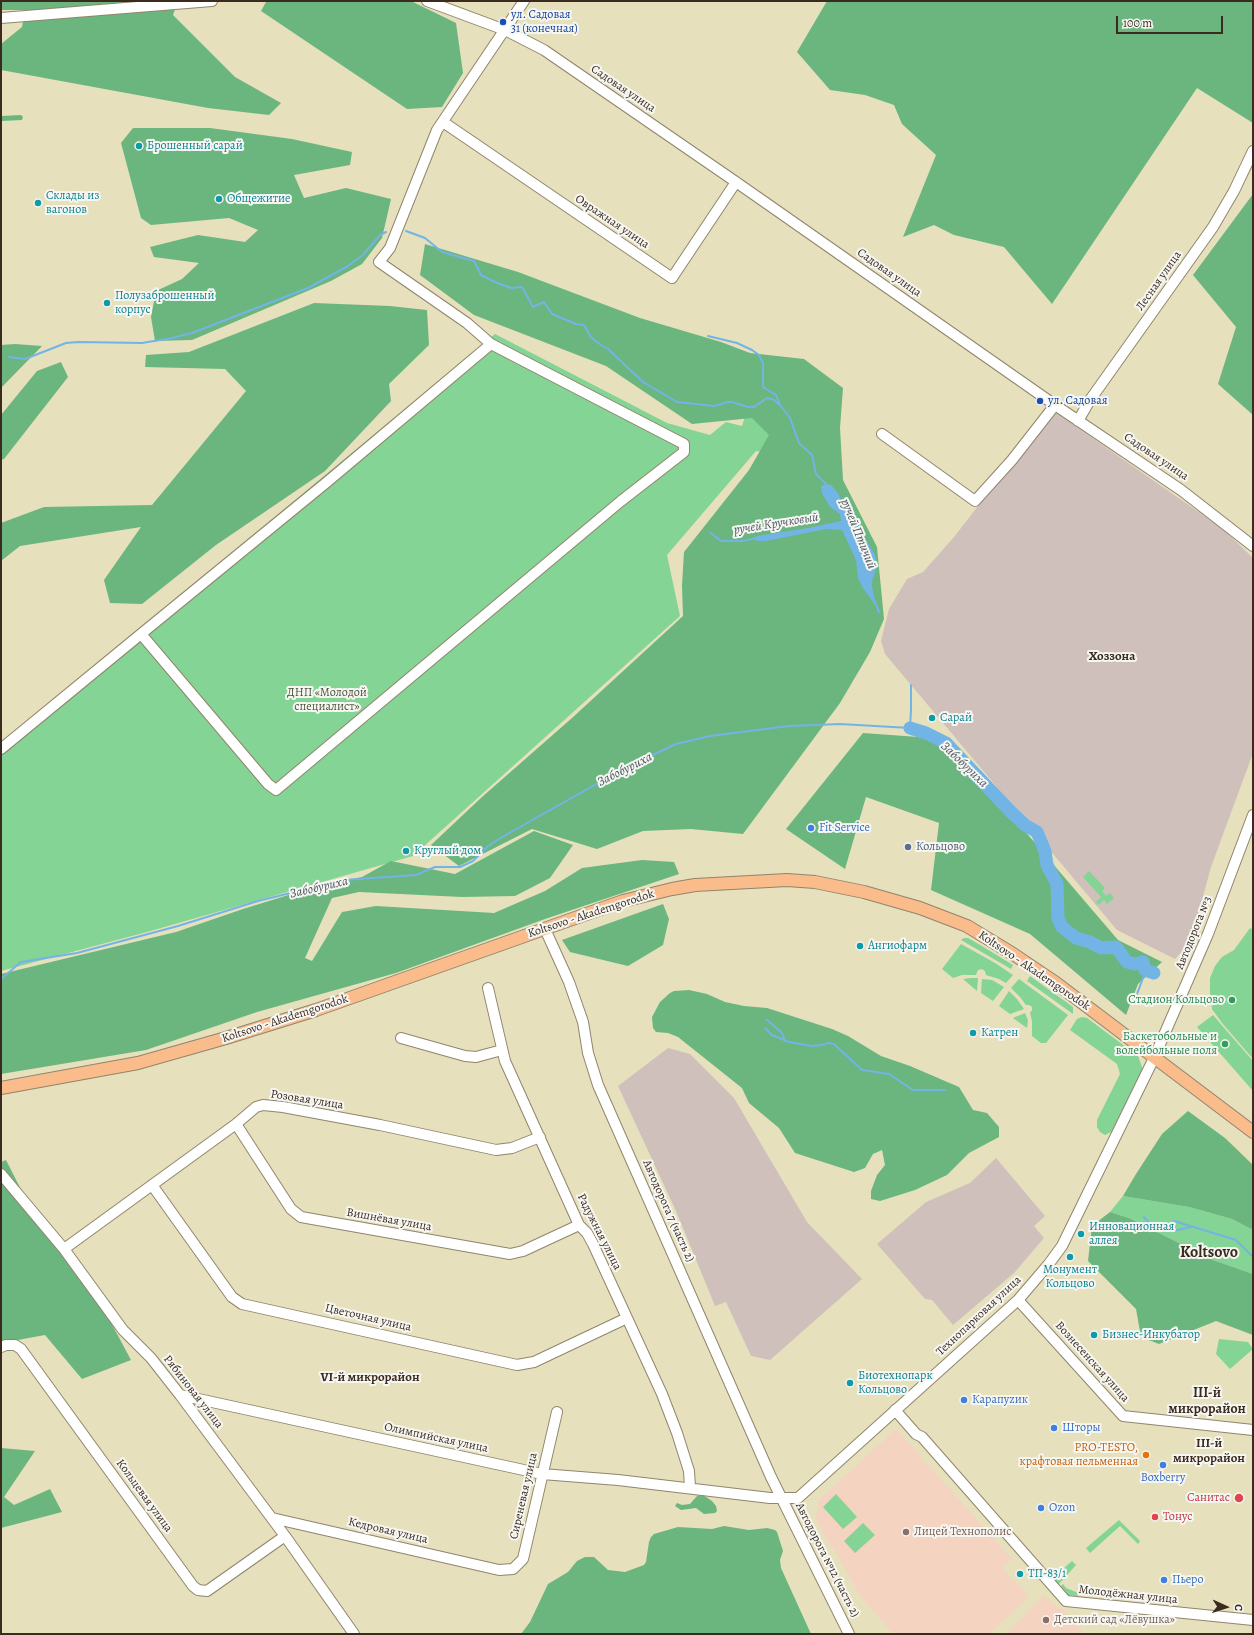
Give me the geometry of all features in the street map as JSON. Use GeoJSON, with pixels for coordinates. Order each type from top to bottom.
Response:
{"type":"FeatureCollection","features":[{"type":"Feature","properties":{"kind":"main road","name":"Koltsovo - Akademgorodok"},"geometry":{"type":"LineString","coordinates":[[1,1088],[138,1063],[226,1038],[316,1010],[623,901],[695,885],[787,880],[814,882],[864,892],[920,908],[967,926],[1013,954],[1056,983],[1253,1132]]}},
{"type":"Feature","properties":{"kind":"street"},"geometry":{"type":"LineString","coordinates":[[1,18],[212,1]]}},
{"type":"Feature","properties":{"kind":"street","name":"Садовая улица"},"geometry":{"type":"LineString","coordinates":[[426,1],[505,30],[544,50],[1078,421],[1181,490],[1253,546]]}},
{"type":"Feature","properties":{"kind":"street"},"geometry":{"type":"LineString","coordinates":[[141,634],[268,784],[276,790],[621,501],[684,452],[684,444],[491,344],[467,323],[379,262],[390,248],[437,130],[524,1]]}},
{"type":"Feature","properties":{"kind":"street","name":"Овражная улица"},"geometry":{"type":"LineString","coordinates":[[443,122],[672,278],[736,182]]}},
{"type":"Feature","properties":{"kind":"street","name":"Лесная улица"},"geometry":{"type":"LineString","coordinates":[[1078,421],[1090,400],[1213,227],[1234,191],[1253,150]]}},
{"type":"Feature","properties":{"kind":"street"},"geometry":{"type":"LineString","coordinates":[[1,749],[327,482],[491,344]]}},
{"type":"Feature","properties":{"kind":"street"},"geometry":{"type":"LineString","coordinates":[[882,434],[975,501],[1012,460],[1055,405]]}},
{"type":"Feature","properties":{"kind":"street","name":"Автодорога №3"},"geometry":{"type":"LineString","coordinates":[[1154,1058],[1205,940],[1253,815]]}},
{"type":"Feature","properties":{"kind":"street","name":"Автодорога 7 (часть 2)"},"geometry":{"type":"LineString","coordinates":[[545,929],[569,982],[583,1022],[588,1053],[598,1085],[781,1498]]}},
{"type":"Feature","properties":{"kind":"street","name":"Радужная улица"},"geometry":{"type":"LineString","coordinates":[[488,988],[505,1061],[579,1225],[587,1233],[593,1244],[662,1394],[689,1471],[690,1487]]}},
{"type":"Feature","properties":{"kind":"street"},"geometry":{"type":"LineString","coordinates":[[400,1038],[465,1056],[476,1057],[502,1050]]}},
{"type":"Feature","properties":{"kind":"street","name":"Технопарковая улица"},"geometry":{"type":"LineString","coordinates":[[690,1487],[781,1498],[798,1498],[1018,1300],[1062,1246],[1154,1058]]}},
{"type":"Feature","properties":{"kind":"street","name":"Розовая улица"},"geometry":{"type":"LineString","coordinates":[[64,1249],[236,1124],[256,1107],[270,1105],[380,1125],[496,1150],[512,1148],[540,1137]]}},
{"type":"Feature","properties":{"kind":"street","name":"Вишнёвая улица"},"geometry":{"type":"LineString","coordinates":[[236,1124],[291,1209],[301,1217],[510,1254],[523,1251],[579,1225]]}},
{"type":"Feature","properties":{"kind":"street","name":"Рябиновая улица"},"geometry":{"type":"LineString","coordinates":[[1,1174],[64,1249],[122,1330],[150,1358],[180,1395],[272,1518],[354,1634]]}},
{"type":"Feature","properties":{"kind":"street","name":"Цветочная улица"},"geometry":{"type":"LineString","coordinates":[[152,1185],[232,1297],[242,1304],[517,1365],[534,1362],[626,1318]]}},
{"type":"Feature","properties":{"kind":"street","name":"Вознесенская улица"},"geometry":{"type":"LineString","coordinates":[[1018,1300],[1123,1416],[1253,1430]]}},
{"type":"Feature","properties":{"kind":"street","name":"Кольцевая улица"},"geometry":{"type":"LineString","coordinates":[[1,1347],[6,1345],[15,1345],[21,1350],[193,1586],[198,1590],[207,1591],[285,1536]]}},
{"type":"Feature","properties":{"kind":"street","name":"Олимпийская улица"},"geometry":{"type":"LineString","coordinates":[[180,1395],[542,1474],[690,1487]]}},
{"type":"Feature","properties":{"kind":"street","name":"Молодёжная улица"},"geometry":{"type":"LineString","coordinates":[[895,1410],[916,1434],[922,1437],[1066,1602],[1253,1620]]}},
{"type":"Feature","properties":{"kind":"street","name":"Сиреневая улица"},"geometry":{"type":"LineString","coordinates":[[499,1570],[513,1569],[523,1559],[557,1412]]}},
{"type":"Feature","properties":{"kind":"street","name":"Автодорога №12 (часть 2)"},"geometry":{"type":"LineString","coordinates":[[781,1498],[849,1634]]}},
{"type":"Feature","properties":{"kind":"street","name":"Кедровая улица"},"geometry":{"type":"LineString","coordinates":[[272,1518],[499,1570]]}},
{"type":"Feature","properties":{"kind":"shaded area"},"geometry":{"type":"Polygon","coordinates":[[[1055,412],[1225,531],[1253,558],[1253,753],[1211,867],[1196,922],[1186,947],[1175,959],[1117,930],[885,654],[881,641],[889,609],[907,579],[923,572],[954,537],[992,488],[1055,412]]]}},
{"type":"Feature","properties":{"kind":"shaded area"},"geometry":{"type":"Polygon","coordinates":[[[668,1048],[690,1054],[734,1098],[807,1222],[862,1279],[770,1360],[751,1356],[726,1302],[715,1306],[676,1211],[618,1086],[668,1048]]]}},
{"type":"Feature","properties":{"kind":"shaded area"},"geometry":{"type":"Polygon","coordinates":[[[996,1158],[1045,1216],[1034,1226],[1044,1238],[1014,1273],[953,1325],[932,1300],[925,1299],[877,1244],[926,1202],[970,1183],[996,1158]]]}},
{"type":"Feature","properties":{"kind":"shaded area","name":"Лицей Технополис"},"geometry":{"type":"Polygon","coordinates":[[[896,1429],[1012,1559],[1002,1568],[1029,1597],[989,1634],[893,1634],[859,1594],[816,1519],[819,1500],[896,1429]]]}},
{"type":"Feature","properties":{"kind":"shaded area","name":"Детский сад «Лёвушка»"},"geometry":{"type":"Polygon","coordinates":[[[1044,1595],[1058,1608],[1063,1609],[1085,1634],[1006,1634],[1044,1595]]]}},
{"type":"Feature","properties":{"kind":"green space"},"geometry":{"type":"Polygon","coordinates":[[[1,1],[178,1],[173,15],[235,77],[281,103],[269,115],[208,108],[1,70],[1,44],[22,27],[25,10],[1,10],[1,1]]]}},
{"type":"Feature","properties":{"kind":"green space"},"geometry":{"type":"Polygon","coordinates":[[[411,1],[456,23],[463,73],[442,107],[407,109],[261,11],[266,2],[411,1]]]}},
{"type":"Feature","properties":{"kind":"green space"},"geometry":{"type":"Polygon","coordinates":[[[827,1],[1253,1],[1253,123],[1197,88],[1052,304],[1004,247],[954,235],[934,225],[903,237],[936,155],[902,124],[894,105],[865,95],[830,90],[797,52],[827,1]]]}},
{"type":"Feature","properties":{"kind":"green space"},"geometry":{"type":"Polygon","coordinates":[[[21,115],[23,117],[22,120],[1,121],[1,116],[21,115]]]}},
{"type":"Feature","properties":{"kind":"green space"},"geometry":{"type":"Polygon","coordinates":[[[133,128],[210,128],[292,139],[352,152],[350,165],[294,175],[304,198],[346,188],[391,199],[382,238],[362,264],[331,281],[192,340],[155,341],[151,317],[156,291],[182,279],[199,263],[154,257],[150,247],[198,235],[245,242],[258,230],[229,218],[151,225],[141,218],[121,143],[133,128]]]}},
{"type":"Feature","properties":{"kind":"green space"},"geometry":{"type":"Polygon","coordinates":[[[1253,194],[1253,415],[1218,384],[1236,327],[1193,275],[1253,194]]]}},
{"type":"Feature","properties":{"kind":"green space"},"geometry":{"type":"Polygon","coordinates":[[[425,244],[518,272],[640,318],[721,342],[750,353],[804,359],[843,388],[840,428],[843,480],[877,547],[884,619],[870,652],[840,703],[743,834],[691,829],[643,831],[597,849],[532,829],[459,866],[431,845],[482,797],[572,718],[683,616],[682,585],[684,552],[749,470],[769,435],[752,418],[692,424],[606,366],[474,315],[420,275],[425,244]]]}},
{"type":"Feature","properties":{"kind":"green space"},"geometry":{"type":"Polygon","coordinates":[[[314,303],[390,306],[427,310],[429,345],[389,384],[391,401],[325,471],[216,545],[142,604],[110,603],[104,580],[141,527],[20,546],[1,561],[1,523],[44,507],[152,505],[246,391],[225,369],[145,367],[146,355],[189,352],[314,303]]]}},
{"type":"Feature","properties":{"kind":"green space","name":"ДНП «Молодой специалист»"},"geometry":{"type":"Polygon","coordinates":[[[495,334],[667,423],[710,435],[726,422],[742,426],[746,413],[777,422],[768,453],[756,451],[667,555],[680,616],[413,856],[147,932],[1,971],[1,744],[495,334]]]}},
{"type":"Feature","properties":{"kind":"green space"},"geometry":{"type":"Polygon","coordinates":[[[15,344],[42,346],[1,388],[1,345],[15,344]]]}},
{"type":"Feature","properties":{"kind":"green space"},"geometry":{"type":"Polygon","coordinates":[[[61,362],[68,377],[4,459],[1,460],[1,415],[37,371],[61,362]]]}},
{"type":"Feature","properties":{"kind":"green space"},"geometry":{"type":"Polygon","coordinates":[[[863,733],[946,739],[1118,940],[1162,962],[1138,984],[1126,1015],[1030,934],[931,890],[939,823],[866,797],[845,869],[786,829],[863,733]]]}},
{"type":"Feature","properties":{"kind":"green space"},"geometry":{"type":"Polygon","coordinates":[[[534,831],[573,845],[550,878],[515,896],[462,897],[359,892],[332,898],[305,958],[312,961],[342,912],[376,906],[494,913],[545,891],[582,868],[642,860],[674,862],[679,874],[545,919],[396,973],[257,1012],[146,1050],[1,1074],[1,974],[176,932],[243,909],[321,885],[362,877],[391,861],[455,874],[534,831]]]}},
{"type":"Feature","properties":{"kind":"green space"},"geometry":{"type":"Polygon","coordinates":[[[1089,871],[1105,888],[1102,891],[1106,896],[1110,893],[1114,898],[1107,904],[1104,900],[1098,905],[1096,902],[1101,897],[1083,877],[1089,871]]]}},
{"type":"Feature","properties":{"kind":"green space"},"geometry":{"type":"Polygon","coordinates":[[[663,904],[669,919],[663,945],[628,966],[570,952],[562,940],[663,904]]]}},
{"type":"Feature","properties":{"kind":"green space","name":"Стадион Кольцово"},"geometry":{"type":"Polygon","coordinates":[[[1250,928],[1253,930],[1253,1059],[1212,1009],[1210,992],[1210,978],[1215,966],[1222,957],[1234,950],[1250,928]]]}},
{"type":"Feature","properties":{"kind":"green space"},"geometry":{"type":"Polygon","coordinates":[[[968,938],[1013,965],[1011,969],[961,940],[968,938]]]}},
{"type":"Feature","properties":{"kind":"green space"},"geometry":{"type":"Polygon","coordinates":[[[961,944],[1013,975],[1006,983],[986,975],[985,971],[982,969],[978,970],[976,975],[962,975],[953,978],[942,969],[961,944]]]}},
{"type":"Feature","properties":{"kind":"green space"},"geometry":{"type":"Polygon","coordinates":[[[1030,976],[1073,1007],[1073,1014],[1027,981],[1030,976]]]}},
{"type":"Feature","properties":{"kind":"green space"},"geometry":{"type":"Polygon","coordinates":[[[971,978],[978,978],[977,991],[963,979],[971,978]]]}},
{"type":"Feature","properties":{"kind":"green space"},"geometry":{"type":"Polygon","coordinates":[[[982,979],[992,980],[1004,987],[993,1001],[981,993],[982,979]]]}},
{"type":"Feature","properties":{"kind":"green space"},"geometry":{"type":"Polygon","coordinates":[[[1019,979],[1068,1015],[1046,1043],[1041,1043],[1032,1036],[1032,1021],[1030,1013],[1032,1007],[1026,1005],[1011,988],[1019,979]]]}},
{"type":"Feature","properties":{"kind":"green space"},"geometry":{"type":"Polygon","coordinates":[[[689,990],[707,994],[725,1002],[744,1006],[767,1008],[832,1029],[848,1036],[881,1056],[910,1066],[959,1087],[973,1110],[987,1113],[999,1127],[999,1137],[969,1153],[947,1175],[915,1190],[880,1201],[871,1199],[871,1191],[877,1175],[885,1165],[882,1150],[873,1154],[865,1168],[854,1172],[795,1153],[779,1128],[749,1103],[742,1088],[678,1037],[668,1033],[656,1032],[653,1028],[652,1017],[660,1002],[674,991],[689,990]]]}},
{"type":"Feature","properties":{"kind":"green space"},"geometry":{"type":"Polygon","coordinates":[[[1009,991],[1024,1009],[1010,1014],[999,1006],[1009,991]]]}},
{"type":"Feature","properties":{"kind":"green space"},"geometry":{"type":"Polygon","coordinates":[[[1025,1013],[1028,1020],[1027,1028],[1013,1018],[1025,1013]]]}},
{"type":"Feature","properties":{"kind":"green space","name":"Баскетобольные и волейбольные поля"},"geometry":{"type":"Polygon","coordinates":[[[1213,1015],[1253,1061],[1253,1091],[1197,1027],[1213,1015]]]}},
{"type":"Feature","properties":{"kind":"green space"},"geometry":{"type":"Polygon","coordinates":[[[1082,1017],[1087,1018],[1138,1056],[1142,1067],[1142,1073],[1113,1131],[1105,1135],[1100,1132],[1097,1127],[1097,1120],[1120,1074],[1117,1064],[1070,1030],[1077,1019],[1082,1017]]]}},
{"type":"Feature","properties":{"kind":"green space"},"geometry":{"type":"Polygon","coordinates":[[[1188,1111],[1225,1138],[1253,1165],[1253,1230],[1232,1219],[1189,1207],[1123,1196],[1162,1134],[1188,1111]]]}},
{"type":"Feature","properties":{"kind":"green space"},"geometry":{"type":"Polygon","coordinates":[[[6,1160],[39,1225],[94,1291],[131,1360],[82,1379],[45,1335],[1,1343],[1,1162],[6,1160]]]}},
{"type":"Feature","properties":{"kind":"green space"},"geometry":{"type":"Polygon","coordinates":[[[1123,1196],[1189,1207],[1232,1219],[1253,1230],[1253,1274],[1213,1260],[1129,1218],[1110,1212],[1123,1196]]]}},
{"type":"Feature","properties":{"kind":"green space"},"geometry":{"type":"Polygon","coordinates":[[[1110,1212],[1129,1218],[1213,1260],[1253,1274],[1253,1335],[1216,1321],[1159,1344],[1141,1337],[1136,1309],[1088,1261],[1092,1226],[1110,1212]]]}},
{"type":"Feature","properties":{"kind":"green space"},"geometry":{"type":"Polygon","coordinates":[[[1219,1339],[1248,1342],[1253,1349],[1230,1369],[1216,1354],[1219,1339]]]}},
{"type":"Feature","properties":{"kind":"green space"},"geometry":{"type":"Polygon","coordinates":[[[1,1448],[35,1451],[4,1497],[14,1505],[50,1489],[62,1512],[1,1528],[1,1448]]]}},
{"type":"Feature","properties":{"kind":"green space"},"geometry":{"type":"Polygon","coordinates":[[[836,1494],[857,1517],[843,1529],[823,1507],[836,1494]]]}},
{"type":"Feature","properties":{"kind":"green space"},"geometry":{"type":"Polygon","coordinates":[[[703,1495],[712,1501],[716,1506],[717,1511],[715,1513],[704,1514],[696,1508],[681,1510],[675,1506],[677,1503],[682,1505],[690,1504],[697,1496],[703,1495]]]}},
{"type":"Feature","properties":{"kind":"green space"},"geometry":{"type":"Polygon","coordinates":[[[1119,1520],[1140,1541],[1138,1544],[1120,1526],[1090,1553],[1086,1548],[1119,1520]]]}},
{"type":"Feature","properties":{"kind":"green space"},"geometry":{"type":"Polygon","coordinates":[[[863,1523],[875,1535],[855,1553],[844,1541],[863,1523]]]}},
{"type":"Feature","properties":{"kind":"green space"},"geometry":{"type":"Polygon","coordinates":[[[724,1526],[749,1530],[767,1528],[777,1532],[783,1551],[780,1560],[781,1568],[811,1634],[521,1634],[530,1622],[548,1584],[568,1572],[577,1561],[585,1557],[594,1557],[608,1570],[625,1572],[644,1565],[646,1562],[649,1542],[654,1534],[678,1527],[712,1529],[724,1526]]]}},
{"type":"Feature","properties":{"kind":"green space"},"geometry":{"type":"Polygon","coordinates":[[[1072,1561],[1076,1565],[1058,1585],[1053,1578],[1072,1561]]]}},
{"type":"Feature","properties":{"kind":"green space"},"geometry":{"type":"Polygon","coordinates":[[[1063,1584],[1066,1588],[1079,1594],[1077,1596],[1068,1595],[1061,1586],[1063,1584]]]}},
{"type":"Feature","properties":{"kind":"water"},"geometry":{"type":"Polygon","coordinates":[[[826,484],[831,485],[837,492],[875,555],[877,566],[872,581],[875,601],[873,602],[858,578],[856,560],[842,530],[826,529],[766,541],[755,540],[757,536],[841,521],[840,514],[830,507],[822,493],[821,486],[826,484]]]}},
{"type":"Feature","properties":{"kind":"waterway","name":"ручей Птичий"},"geometry":{"type":"LineString","coordinates":[[406,231],[425,238],[442,252],[474,261],[481,275],[495,282],[511,288],[522,287],[533,307],[544,302],[552,314],[576,324],[584,325],[591,337],[608,349],[643,382],[677,402],[715,406],[732,402],[748,407],[754,407],[767,398],[774,400],[781,406],[790,418],[799,443],[812,455],[816,474],[827,485]]}},
{"type":"Feature","properties":{"kind":"waterway"},"geometry":{"type":"LineString","coordinates":[[9,357],[25,359],[66,343],[142,343],[192,333],[308,288],[348,266],[363,255],[380,235],[386,232]]}},
{"type":"Feature","properties":{"kind":"waterway"},"geometry":{"type":"LineString","coordinates":[[708,336],[737,343],[759,355],[763,363],[763,387],[776,395],[780,405]]}},
{"type":"Feature","properties":{"kind":"waterway","name":"ручей Кручковый"},"geometry":{"type":"LineString","coordinates":[[711,533],[721,541],[742,541],[757,538]]}},
{"type":"Feature","properties":{"kind":"waterway","name":"ручей Птичий"},"geometry":{"type":"LineString","coordinates":[[874,600],[879,612]]}},
{"type":"Feature","properties":{"kind":"waterway","name":"Забобуриха"},"geometry":{"type":"LineString","coordinates":[[1,979],[21,962],[77,953],[178,926],[258,901],[319,886],[344,880],[416,875],[435,867],[460,867],[473,861],[488,846],[504,836],[623,769],[676,744],[710,736],[789,726],[840,724],[910,728],[911,685]]}},
{"type":"Feature","properties":{"kind":"waterway","name":"Забобуриха"},"geometry":{"type":"LineString","coordinates":[[910,728],[926,733],[946,743],[1011,812],[1025,825],[1037,832],[1045,851],[1047,865],[1057,884],[1058,918],[1062,927],[1076,938],[1090,942],[1101,948],[1116,947],[1127,962],[1135,964],[1143,962],[1145,970],[1154,973]]}},
{"type":"Feature","properties":{"kind":"waterway"},"geometry":{"type":"LineString","coordinates":[[1137,994],[1146,970]]}},
{"type":"Feature","properties":{"kind":"waterway"},"geometry":{"type":"LineString","coordinates":[[767,1020],[782,1033],[785,1041]]}},
{"type":"Feature","properties":{"kind":"waterway"},"geometry":{"type":"LineString","coordinates":[[765,1028],[772,1035],[789,1042],[812,1046],[829,1043],[834,1044],[862,1070],[889,1074],[913,1090],[945,1090]]}},
{"type":"Feature","properties":{"kind":"waterway"},"geometry":{"type":"LineString","coordinates":[[1144,1217],[1150,1224],[1161,1229],[1173,1231],[1191,1227]]}},
{"type":"Feature","properties":{"kind":"waterway","name":"Забобуриха"},"geometry":{"type":"LineString","coordinates":[[1174,1221],[1236,1240],[1253,1257]]}},
{"type":"Feature","properties":{"kind":"place","name":"ул. Садовая 31 (конечная)"},"geometry":{"type":"Point","coordinates":[503,22]}},
{"type":"Feature","properties":{"kind":"place","name":"Брошенный сарай"},"geometry":{"type":"Point","coordinates":[139,146]}},
{"type":"Feature","properties":{"kind":"place","name":"Общежитие"},"geometry":{"type":"Point","coordinates":[219,199]}},
{"type":"Feature","properties":{"kind":"place","name":"Склады из вагонов"},"geometry":{"type":"Point","coordinates":[38,203]}},
{"type":"Feature","properties":{"kind":"place","name":"Полузаброшенный корпус"},"geometry":{"type":"Point","coordinates":[107,303]}},
{"type":"Feature","properties":{"kind":"place","name":"ул. Садовая"},"geometry":{"type":"Point","coordinates":[1040,401]}},
{"type":"Feature","properties":{"kind":"place","name":"Сарай"},"geometry":{"type":"Point","coordinates":[932,718]}},
{"type":"Feature","properties":{"kind":"place","name":"Fit Service"},"geometry":{"type":"Point","coordinates":[811,828]}},
{"type":"Feature","properties":{"kind":"place","name":"Кольцово"},"geometry":{"type":"Point","coordinates":[908,847]}},
{"type":"Feature","properties":{"kind":"place","name":"Круглый дом"},"geometry":{"type":"Point","coordinates":[406,851]}},
{"type":"Feature","properties":{"kind":"place","name":"Ангиофарм"},"geometry":{"type":"Point","coordinates":[860,946]}},
{"type":"Feature","properties":{"kind":"place","name":"Стадион Кольцово"},"geometry":{"type":"Point","coordinates":[1232,1000]}},
{"type":"Feature","properties":{"kind":"place","name":"Катрен"},"geometry":{"type":"Point","coordinates":[973,1033]}},
{"type":"Feature","properties":{"kind":"place","name":"Баскетобольные и волейбольные поля"},"geometry":{"type":"Point","coordinates":[1225,1044]}},
{"type":"Feature","properties":{"kind":"place","name":"Инновационная аллея"},"geometry":{"type":"Point","coordinates":[1081,1234]}},
{"type":"Feature","properties":{"kind":"place","name":"Монумент Кольцово"},"geometry":{"type":"Point","coordinates":[1070,1257]}},
{"type":"Feature","properties":{"kind":"place","name":"Бизнес-Инкубатор"},"geometry":{"type":"Point","coordinates":[1094,1335]}},
{"type":"Feature","properties":{"kind":"place","name":"Биотехнопарк Кольцово"},"geometry":{"type":"Point","coordinates":[850,1383]}},
{"type":"Feature","properties":{"kind":"place","name":"Карапуzик"},"geometry":{"type":"Point","coordinates":[964,1400]}},
{"type":"Feature","properties":{"kind":"place","name":"Шторы"},"geometry":{"type":"Point","coordinates":[1054,1428]}},
{"type":"Feature","properties":{"kind":"place","name":"PRO-TESTO, крафтовая пельменная"},"geometry":{"type":"Point","coordinates":[1146,1455]}},
{"type":"Feature","properties":{"kind":"place","name":"Boxberry"},"geometry":{"type":"Point","coordinates":[1163,1465]}},
{"type":"Feature","properties":{"kind":"place","name":"Санитас"},"geometry":{"type":"Point","coordinates":[1239,1498]}},
{"type":"Feature","properties":{"kind":"place","name":"Ozon"},"geometry":{"type":"Point","coordinates":[1041,1508]}},
{"type":"Feature","properties":{"kind":"place","name":"Тонус"},"geometry":{"type":"Point","coordinates":[1155,1517]}},
{"type":"Feature","properties":{"kind":"place","name":"Лицей Технополис"},"geometry":{"type":"Point","coordinates":[906,1532]}},
{"type":"Feature","properties":{"kind":"place","name":"ТП-83/1"},"geometry":{"type":"Point","coordinates":[1020,1574]}},
{"type":"Feature","properties":{"kind":"place","name":"Пьеро"},"geometry":{"type":"Point","coordinates":[1164,1580]}},
{"type":"Feature","properties":{"kind":"place","name":"Детский сад «Лёвушка»"},"geometry":{"type":"Point","coordinates":[1046,1620]}},
{"type":"Feature","properties":{"kind":"district","name":"Хоззона"},"geometry":{"type":"Point","coordinates":[1112,657]}},
{"type":"Feature","properties":{"kind":"district","name":"Koltsovo"},"geometry":{"type":"Point","coordinates":[1209,1253]}},
{"type":"Feature","properties":{"kind":"district","name":"VI-й микрорайон"},"geometry":{"type":"Point","coordinates":[370,1378]}},
{"type":"Feature","properties":{"kind":"district","name":"III-й микрорайон"},"geometry":{"type":"Point","coordinates":[1207,1402]}},
{"type":"Feature","properties":{"kind":"district","name":"III-й микрорайон"},"geometry":{"type":"Point","coordinates":[1209,1452]}}]}
